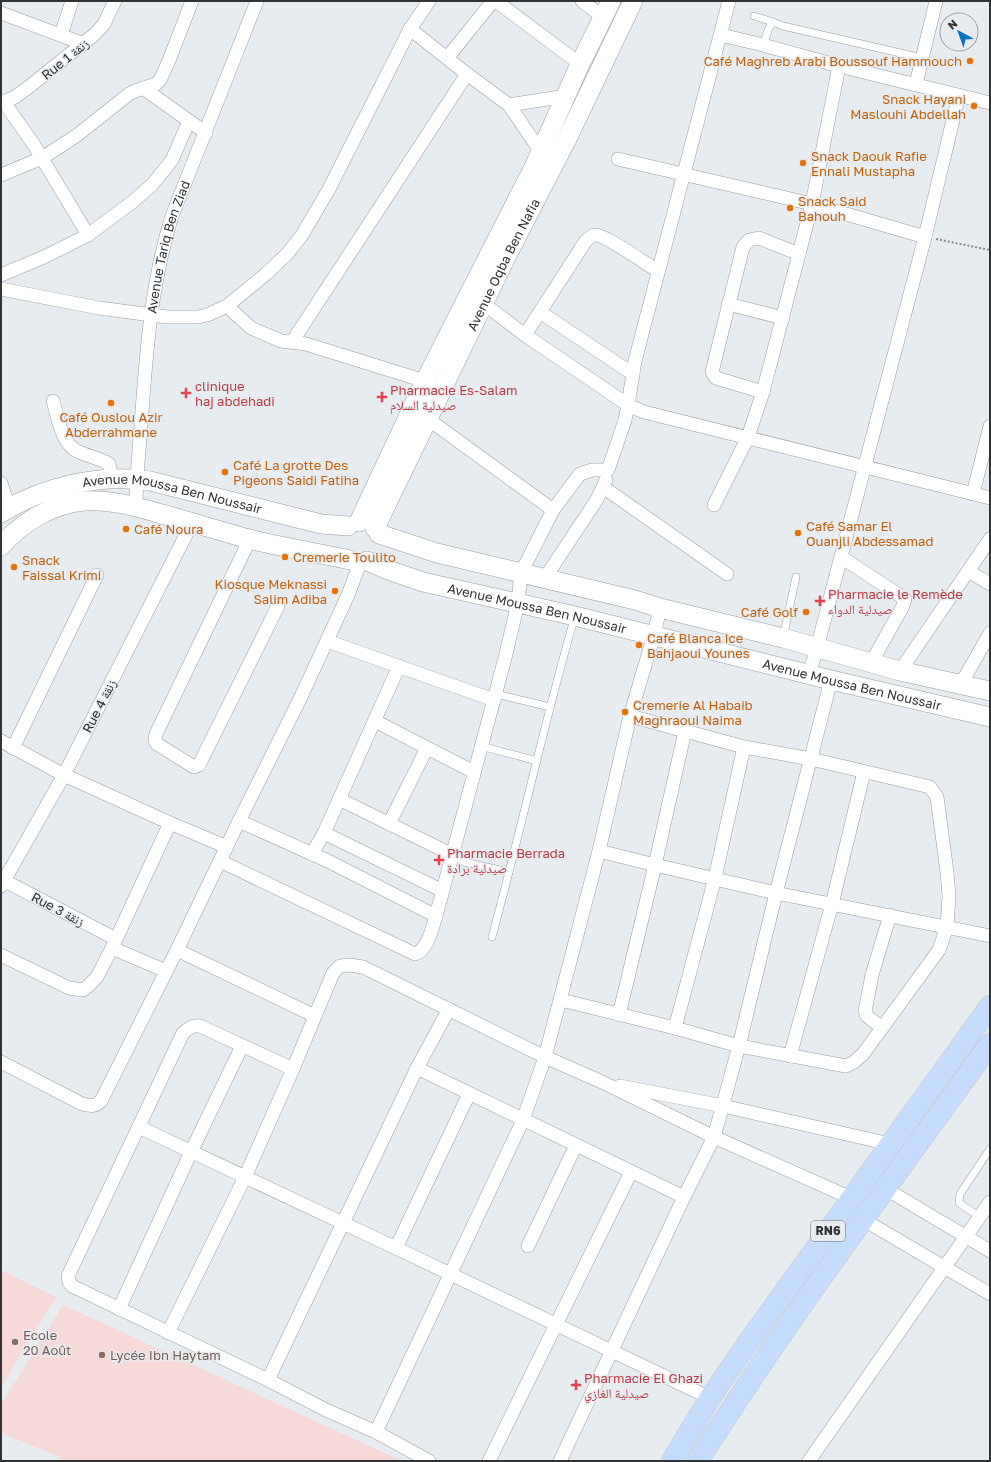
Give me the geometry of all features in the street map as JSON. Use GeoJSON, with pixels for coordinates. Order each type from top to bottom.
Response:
{"type":"FeatureCollection","features":[{"type":"Feature","properties":{"kind":"main road","name":"RN6"},"geometry":{"type":"LineString","coordinates":[[672,1461],[710,1398],[990,1006]]}},
{"type":"Feature","properties":{"kind":"main road","name":"RN6"},"geometry":{"type":"LineString","coordinates":[[698,1461],[728,1412],[781,1336],[990,1044]]}},
{"type":"Feature","properties":{"kind":"street"},"geometry":{"type":"LineString","coordinates":[[61,35],[72,1]]}},
{"type":"Feature","properties":{"kind":"street","name":"Rue 1 زنقة"},"geometry":{"type":"LineString","coordinates":[[3,102],[15,97],[84,44],[104,24],[116,1]]}},
{"type":"Feature","properties":{"kind":"street"},"geometry":{"type":"LineString","coordinates":[[1,175],[42,158],[76,136],[129,94],[156,84],[164,73],[192,1]]}},
{"type":"Feature","properties":{"kind":"street","name":"Avenue Tariq Ben Ziad"},"geometry":{"type":"LineString","coordinates":[[136,507],[136,479],[144,380],[163,244],[172,216],[257,1]]}},
{"type":"Feature","properties":{"kind":"street"},"geometry":{"type":"LineString","coordinates":[[1,289],[100,308],[184,318],[207,315],[227,306],[272,269],[288,252],[311,222],[410,29],[429,1]]}},
{"type":"Feature","properties":{"kind":"street"},"geometry":{"type":"LineString","coordinates":[[447,58],[493,1]]}},
{"type":"Feature","properties":{"kind":"street"},"geometry":{"type":"LineString","coordinates":[[496,1],[580,64]]}},
{"type":"Feature","properties":{"kind":"street"},"geometry":{"type":"LineString","coordinates":[[582,1],[607,9]]}},
{"type":"Feature","properties":{"kind":"street","name":"Avenue Oqba Ben Nafia"},"geometry":{"type":"LineString","coordinates":[[365,527],[428,419],[504,261],[564,146],[633,1]]}},
{"type":"Feature","properties":{"kind":"street"},"geometry":{"type":"LineString","coordinates":[[545,578],[604,487],[608,470],[625,420],[635,361],[729,1]]}},
{"type":"Feature","properties":{"kind":"street"},"geometry":{"type":"LineString","coordinates":[[916,84],[936,1]]}},
{"type":"Feature","properties":{"kind":"street","name":"Avenue Oqba Ben Nafia"},"geometry":{"type":"LineString","coordinates":[[365,527],[425,381],[520,198],[580,64],[607,9]]}},
{"type":"Feature","properties":{"kind":"street"},"geometry":{"type":"LineString","coordinates":[[1,13],[84,44]]}},
{"type":"Feature","properties":{"kind":"street"},"geometry":{"type":"LineString","coordinates":[[410,29],[509,105],[541,152]]}},
{"type":"Feature","properties":{"kind":"street"},"geometry":{"type":"LineString","coordinates":[[721,35],[990,103]]}},
{"type":"Feature","properties":{"kind":"street"},"geometry":{"type":"LineString","coordinates":[[714,505],[748,437],[763,392],[812,204],[839,66]]}},
{"type":"Feature","properties":{"kind":"street"},"geometry":{"type":"LineString","coordinates":[[292,342],[467,74]]}},
{"type":"Feature","properties":{"kind":"street"},"geometry":{"type":"LineString","coordinates":[[143,88],[206,133]]}},
{"type":"Feature","properties":{"kind":"street"},"geometry":{"type":"LineString","coordinates":[[809,674],[818,648],[925,237],[959,95]]}},
{"type":"Feature","properties":{"kind":"street"},"geometry":{"type":"LineString","coordinates":[[509,105],[566,96]]}},
{"type":"Feature","properties":{"kind":"street"},"geometry":{"type":"LineString","coordinates":[[3,102],[42,158],[88,234]]}},
{"type":"Feature","properties":{"kind":"street"},"geometry":{"type":"LineString","coordinates":[[1,275],[44,257],[88,234],[131,203],[152,185],[172,160],[189,121]]}},
{"type":"Feature","properties":{"kind":"street"},"geometry":{"type":"LineString","coordinates":[[618,159],[812,204],[925,237]]}},
{"type":"Feature","properties":{"kind":"street"},"geometry":{"type":"LineString","coordinates":[[525,335],[585,242],[592,235],[596,234],[608,240],[658,271]]}},
{"type":"Feature","properties":{"kind":"street"},"geometry":{"type":"LineString","coordinates":[[763,392],[716,378],[712,372],[742,247],[749,240],[759,238],[799,254]]}},
{"type":"Feature","properties":{"kind":"street"},"geometry":{"type":"LineString","coordinates":[[484,304],[525,335],[628,405],[644,412],[990,498]]}},
{"type":"Feature","properties":{"kind":"street"},"geometry":{"type":"LineString","coordinates":[[728,304],[782,318]]}},
{"type":"Feature","properties":{"kind":"street"},"geometry":{"type":"LineString","coordinates":[[227,306],[251,328],[281,341],[306,344],[425,381]]}},
{"type":"Feature","properties":{"kind":"street"},"geometry":{"type":"LineString","coordinates":[[540,312],[633,374]]}},
{"type":"Feature","properties":{"kind":"street"},"geometry":{"type":"LineString","coordinates":[[53,402],[65,439],[71,447],[108,464],[112,479]]}},
{"type":"Feature","properties":{"kind":"street"},"geometry":{"type":"LineString","coordinates":[[428,419],[553,510]]}},
{"type":"Feature","properties":{"kind":"street"},"geometry":{"type":"LineString","coordinates":[[973,494],[990,426]]}},
{"type":"Feature","properties":{"kind":"street"},"geometry":{"type":"LineString","coordinates":[[220,861],[415,954],[424,947],[436,916],[495,697],[518,603],[521,573],[553,510],[580,474],[592,470],[608,470]]}},
{"type":"Feature","properties":{"kind":"street","name":"Avenue Moussa Ben Noussair"},"geometry":{"type":"LineString","coordinates":[[5,511],[58,488],[112,479],[136,479],[150,481],[321,524],[365,527],[437,552],[783,638],[900,671],[990,690]]}},
{"type":"Feature","properties":{"kind":"street"},"geometry":{"type":"LineString","coordinates":[[1,483],[5,511]]}},
{"type":"Feature","properties":{"kind":"street"},"geometry":{"type":"LineString","coordinates":[[604,487],[727,574]]}},
{"type":"Feature","properties":{"kind":"street","name":"Avenue Moussa Ben Noussair"},"geometry":{"type":"LineString","coordinates":[[1,546],[16,530],[31,519],[46,511],[68,504],[84,501],[99,501],[136,507],[250,539],[359,561],[423,582],[575,616],[831,680],[990,717]]}},
{"type":"Feature","properties":{"kind":"street","name":"Rue 4 زنقة"},"geometry":{"type":"LineString","coordinates":[[2,882],[64,775],[192,523]]}},
{"type":"Feature","properties":{"kind":"street"},"geometry":{"type":"LineString","coordinates":[[365,527],[380,547],[373,558],[359,561],[345,556],[339,544],[340,537],[343,531],[365,527]]}},
{"type":"Feature","properties":{"kind":"street"},"geometry":{"type":"LineString","coordinates":[[250,539],[156,734],[155,740],[157,744],[194,767],[199,765],[278,606]]}},
{"type":"Feature","properties":{"kind":"street"},"geometry":{"type":"LineString","coordinates":[[900,671],[990,539]]}},
{"type":"Feature","properties":{"kind":"street"},"geometry":{"type":"LineString","coordinates":[[841,557],[905,599],[903,606],[871,663]]}},
{"type":"Feature","properties":{"kind":"street"},"geometry":{"type":"LineString","coordinates":[[1,1062],[82,1104],[89,1106],[97,1105],[104,1096],[328,642],[348,595],[359,561]]}},
{"type":"Feature","properties":{"kind":"street"},"geometry":{"type":"LineString","coordinates":[[968,571],[990,584]]}},
{"type":"Feature","properties":{"kind":"street"},"geometry":{"type":"LineString","coordinates":[[97,575],[7,745],[64,775],[227,847]]}},
{"type":"Feature","properties":{"kind":"street"},"geometry":{"type":"LineString","coordinates":[[376,1432],[452,1274],[523,1120],[545,1058],[599,851],[630,716],[654,635],[660,608]]}},
{"type":"Feature","properties":{"kind":"street"},"geometry":{"type":"LineString","coordinates":[[961,684],[990,633]]}},
{"type":"Feature","properties":{"kind":"street"},"geometry":{"type":"LineString","coordinates":[[328,642],[495,697]]}},
{"type":"Feature","properties":{"kind":"street"},"geometry":{"type":"LineString","coordinates":[[312,854],[324,833],[399,666]]}},
{"type":"Feature","properties":{"kind":"street"},"geometry":{"type":"LineString","coordinates":[[560,1461],[684,1197],[714,1137],[739,1046],[776,893],[831,680]]}},
{"type":"Feature","properties":{"kind":"street"},"geometry":{"type":"LineString","coordinates":[[561,1000],[676,1028],[739,1046],[846,1066],[854,1062],[863,1054],[939,950],[947,927],[949,896],[947,872],[937,797],[930,787],[811,760],[744,747],[630,716]]}},
{"type":"Feature","properties":{"kind":"street"},"geometry":{"type":"LineString","coordinates":[[375,721],[474,772]]}},
{"type":"Feature","properties":{"kind":"street"},"geometry":{"type":"LineString","coordinates":[[619,1015],[685,731]]}},
{"type":"Feature","properties":{"kind":"street"},"geometry":{"type":"LineString","coordinates":[[676,1028],[715,878],[744,747]]}},
{"type":"Feature","properties":{"kind":"street"},"geometry":{"type":"LineString","coordinates":[[389,824],[427,748]]}},
{"type":"Feature","properties":{"kind":"street"},"geometry":{"type":"LineString","coordinates":[[790,1056],[832,904],[864,772]]}},
{"type":"Feature","properties":{"kind":"street"},"geometry":{"type":"LineString","coordinates":[[339,799],[453,855]]}},
{"type":"Feature","properties":{"kind":"street"},"geometry":{"type":"LineString","coordinates":[[239,821],[312,854],[436,916]]}},
{"type":"Feature","properties":{"kind":"street"},"geometry":{"type":"LineString","coordinates":[[1,955],[69,988],[83,990],[97,977],[114,944],[170,823]]}},
{"type":"Feature","properties":{"kind":"street"},"geometry":{"type":"LineString","coordinates":[[324,833],[443,891]]}},
{"type":"Feature","properties":{"kind":"street"},"geometry":{"type":"LineString","coordinates":[[599,851],[776,893],[990,936]]}},
{"type":"Feature","properties":{"kind":"street","name":"Rue 3 زنقة"},"geometry":{"type":"LineString","coordinates":[[2,882],[166,971]]}},
{"type":"Feature","properties":{"kind":"street"},"geometry":{"type":"LineString","coordinates":[[882,1028],[867,1016],[865,1011],[872,975],[890,916]]}},
{"type":"Feature","properties":{"kind":"street"},"geometry":{"type":"LineString","coordinates":[[177,950],[315,1016]]}},
{"type":"Feature","properties":{"kind":"street"},"geometry":{"type":"LineString","coordinates":[[168,1333],[245,1177],[293,1069],[333,973],[340,966],[350,965],[363,967],[545,1058],[602,1082],[714,1137],[852,1198]]}},
{"type":"Feature","properties":{"kind":"street"},"geometry":{"type":"LineString","coordinates":[[268,1380],[417,1068],[449,1009]]}},
{"type":"Feature","properties":{"kind":"street"},"geometry":{"type":"LineString","coordinates":[[293,1069],[200,1026],[194,1025],[188,1028],[183,1033],[68,1276],[69,1282],[72,1286],[168,1333],[268,1380],[326,1410],[376,1432],[429,1461]]}},
{"type":"Feature","properties":{"kind":"street"},"geometry":{"type":"LineString","coordinates":[[119,1309],[242,1046]]}},
{"type":"Feature","properties":{"kind":"street"},"geometry":{"type":"LineString","coordinates":[[417,1068],[684,1197]]}},
{"type":"Feature","properties":{"kind":"street"},"geometry":{"type":"LineString","coordinates":[[602,1082],[723,1106],[890,1144]]}},
{"type":"Feature","properties":{"kind":"street"},"geometry":{"type":"LineString","coordinates":[[396,1248],[469,1094]]}},
{"type":"Feature","properties":{"kind":"street"},"geometry":{"type":"LineString","coordinates":[[139,1127],[452,1274],[710,1398]]}},
{"type":"Feature","properties":{"kind":"street"},"geometry":{"type":"LineString","coordinates":[[528,1246],[576,1146]]}},
{"type":"Feature","properties":{"kind":"street"},"geometry":{"type":"LineString","coordinates":[[489,1461],[631,1172]]}},
{"type":"Feature","properties":{"kind":"street"},"geometry":{"type":"LineString","coordinates":[[886,1190],[990,1251]]}},
{"type":"Feature","properties":{"kind":"street"},"geometry":{"type":"LineString","coordinates":[[809,1461],[990,1202]]}},
{"type":"Feature","properties":{"kind":"street"},"geometry":{"type":"LineString","coordinates":[[864,1220],[990,1294]]}},
{"type":"Feature","properties":{"kind":"lane"},"geometry":{"type":"LineString","coordinates":[[754,16],[783,26],[922,58]]}},
{"type":"Feature","properties":{"kind":"lane"},"geometry":{"type":"LineString","coordinates":[[763,45],[769,28],[773,22]]}},
{"type":"Feature","properties":{"kind":"lane"},"geometry":{"type":"LineString","coordinates":[[783,638],[796,577]]}},
{"type":"Feature","properties":{"kind":"lane"},"geometry":{"type":"LineString","coordinates":[[492,937],[550,707],[575,616]]}},
{"type":"Feature","properties":{"kind":"lane"},"geometry":{"type":"LineString","coordinates":[[495,697],[550,707]]}},
{"type":"Feature","properties":{"kind":"lane"},"geometry":{"type":"LineString","coordinates":[[481,746],[537,761]]}},
{"type":"Feature","properties":{"kind":"lane"},"geometry":{"type":"LineString","coordinates":[[453,855],[464,862],[509,872]]}},
{"type":"Feature","properties":{"kind":"lane"},"geometry":{"type":"LineString","coordinates":[[980,1217],[959,1203],[960,1194],[990,1149]]}},
{"type":"Feature","properties":{"kind":"path"},"geometry":{"type":"LineString","coordinates":[[925,237],[990,250]]}},
{"type":"Feature","properties":{"kind":"shaded area","name":"Ecole 20 Août"},"geometry":{"type":"Polygon","coordinates":[[[1,1270],[56,1297],[1,1387],[1,1270]]]}},
{"type":"Feature","properties":{"kind":"shaded area","name":"Lycée Ibn Haytam"},"geometry":{"type":"Polygon","coordinates":[[[63,1305],[402,1461],[59,1461],[60,1457],[1,1433],[1,1404],[63,1305]]]}},
{"type":"Feature","properties":{"kind":"place","name":"Café Maghreb Arabi Boussouf Hammouch"},"geometry":{"type":"Point","coordinates":[970,61]}},
{"type":"Feature","properties":{"kind":"place","name":"Snack Hayani Maslouhi Abdellah"},"geometry":{"type":"Point","coordinates":[974,106]}},
{"type":"Feature","properties":{"kind":"place","name":"Snack Daouk Rafie Ennali Mustapha"},"geometry":{"type":"Point","coordinates":[803,163]}},
{"type":"Feature","properties":{"kind":"place","name":"Snack Said Bahouh"},"geometry":{"type":"Point","coordinates":[790,208]}},
{"type":"Feature","properties":{"kind":"place","name":"clinique haj abdehadi"},"geometry":{"type":"Point","coordinates":[186,393]}},
{"type":"Feature","properties":{"kind":"place","name":"Pharmacie Es-Salam صيدلية السلام"},"geometry":{"type":"Point","coordinates":[382,397]}},
{"type":"Feature","properties":{"kind":"place","name":"Café Ouslou Azir Abderrahmane"},"geometry":{"type":"Point","coordinates":[111,403]}},
{"type":"Feature","properties":{"kind":"place","name":"Café La grotte Des Pigeons Saidi Fatiha"},"geometry":{"type":"Point","coordinates":[225,472]}},
{"type":"Feature","properties":{"kind":"place","name":"Café Noura"},"geometry":{"type":"Point","coordinates":[126,529]}},
{"type":"Feature","properties":{"kind":"place","name":"Café Samar El Ouanjli Abdessamad"},"geometry":{"type":"Point","coordinates":[798,533]}},
{"type":"Feature","properties":{"kind":"place","name":"Cremerie Toulito"},"geometry":{"type":"Point","coordinates":[285,557]}},
{"type":"Feature","properties":{"kind":"place","name":"Snack Faissal Krimi"},"geometry":{"type":"Point","coordinates":[14,567]}},
{"type":"Feature","properties":{"kind":"place","name":"Kiosque Meknassi Salim Adiba"},"geometry":{"type":"Point","coordinates":[335,591]}},
{"type":"Feature","properties":{"kind":"place","name":"Pharmacie le Remède صيدلية الدواء"},"geometry":{"type":"Point","coordinates":[820,601]}},
{"type":"Feature","properties":{"kind":"place","name":"Café Golf"},"geometry":{"type":"Point","coordinates":[806,612]}},
{"type":"Feature","properties":{"kind":"place","name":"Café Blanca Ice Bahjaoui Younes"},"geometry":{"type":"Point","coordinates":[639,645]}},
{"type":"Feature","properties":{"kind":"place","name":"Cremerie Al Habaib Maghraoui Naima"},"geometry":{"type":"Point","coordinates":[625,712]}},
{"type":"Feature","properties":{"kind":"place","name":"Pharmacie Berrada صيدلية برادة"},"geometry":{"type":"Point","coordinates":[439,860]}},
{"type":"Feature","properties":{"kind":"place","name":"Ecole 20 Août"},"geometry":{"type":"Point","coordinates":[15,1342]}},
{"type":"Feature","properties":{"kind":"place","name":"Lycée Ibn Haytam"},"geometry":{"type":"Point","coordinates":[102,1355]}},
{"type":"Feature","properties":{"kind":"place","name":"Pharmacie El Ghazi صيدلية الغازي"},"geometry":{"type":"Point","coordinates":[576,1385]}}]}
